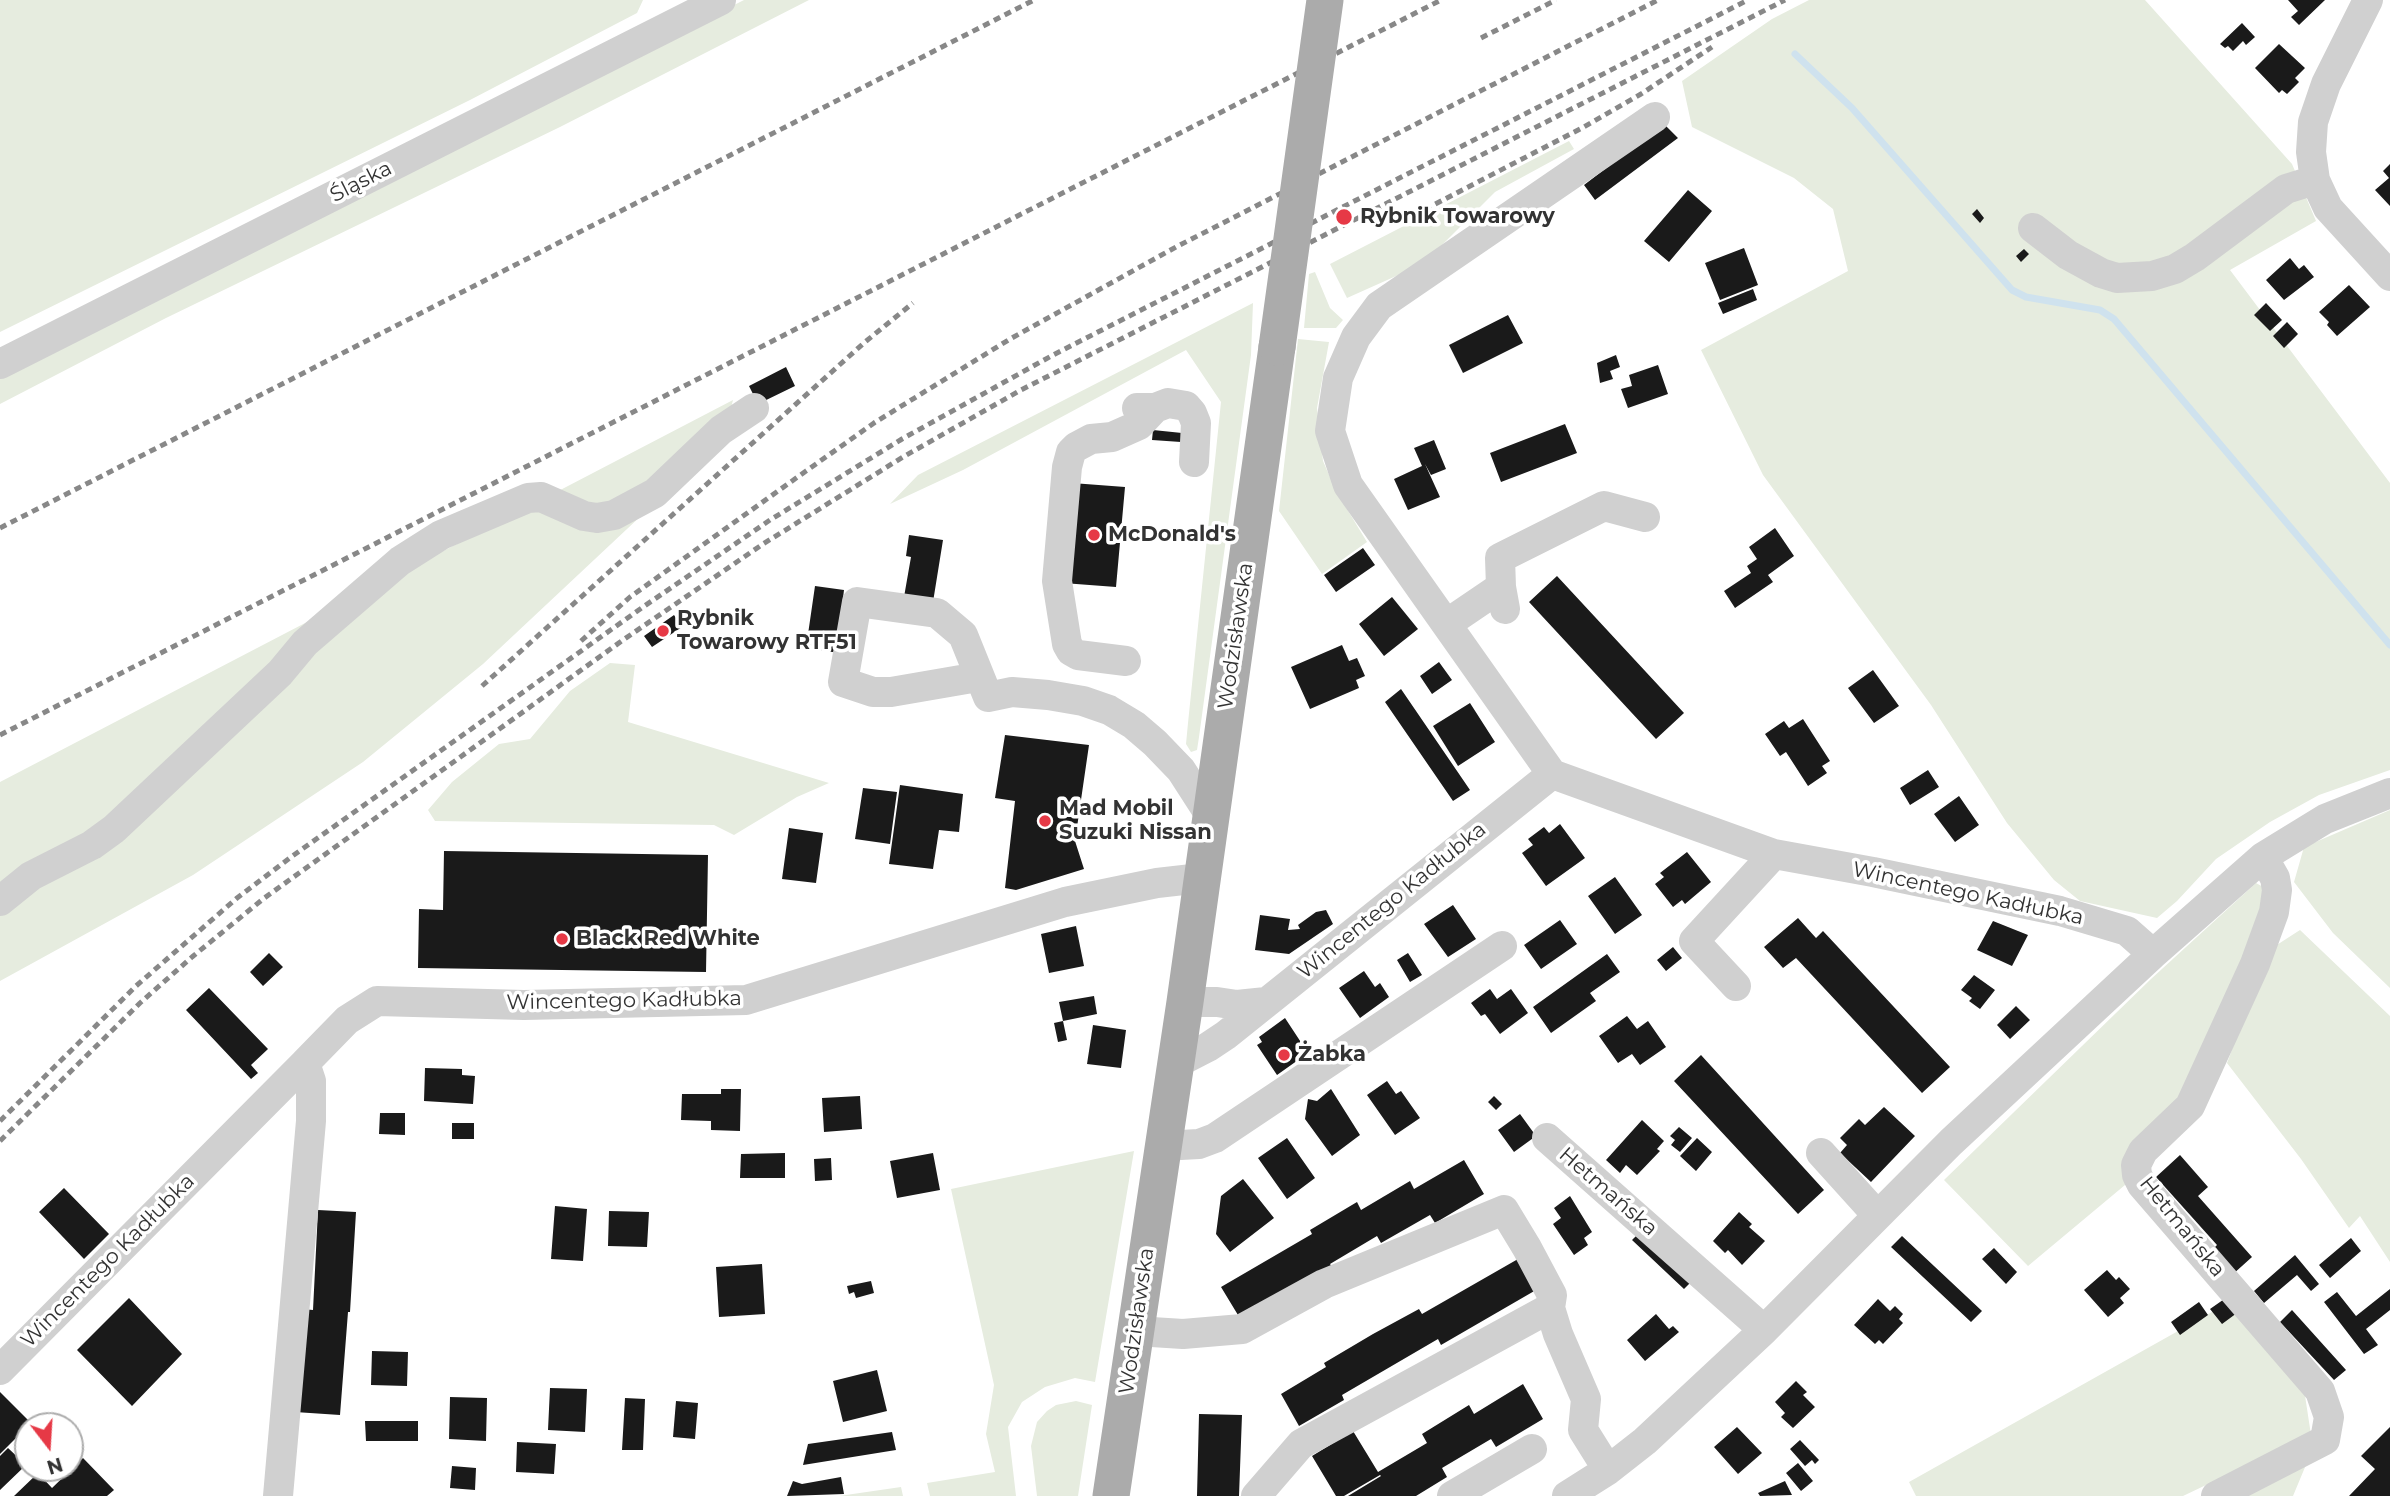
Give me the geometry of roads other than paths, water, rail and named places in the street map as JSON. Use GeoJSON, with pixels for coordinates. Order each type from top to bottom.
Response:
{"type":"FeatureCollection","features":[{"type":"Feature","properties":{"kind":"main road","name":"Wodzisławska"},"geometry":{"type":"LineString","coordinates":[[1111,1496],[1185,1002],[1325,0]]}},
{"type":"Feature","properties":{"kind":"street","name":"Śląska"},"geometry":{"type":"LineString","coordinates":[[0,365],[681,9],[721,0]]}},
{"type":"Feature","properties":{"kind":"street"},"geometry":{"type":"LineString","coordinates":[[2368,0],[2334,66],[2314,122],[2311,152],[2315,180],[2328,208],[2390,276]]}},
{"type":"Feature","properties":{"kind":"street"},"geometry":{"type":"LineString","coordinates":[[1552,774],[1448,623],[1348,485],[1329,431],[1338,378],[1356,337],[1379,306],[1655,117]]}},
{"type":"Feature","properties":{"kind":"street"},"geometry":{"type":"LineString","coordinates":[[2033,228],[2068,256],[2101,273],[2126,278],[2152,276],[2175,269],[2195,257],[2286,189],[2315,180]]}},
{"type":"Feature","properties":{"kind":"street"},"geometry":{"type":"LineString","coordinates":[[1126,661],[1078,655],[1071,651],[1063,633],[1057,581],[1067,467],[1071,452],[1091,439],[1104,422],[1130,410],[1155,408],[1168,403],[1185,406],[1192,413],[1196,432],[1194,462]]}},
{"type":"Feature","properties":{"kind":"street"},"geometry":{"type":"LineString","coordinates":[[0,901],[31,876],[92,845],[114,829],[280,673],[305,643],[400,561],[441,536],[528,498],[541,497],[584,516],[614,515],[655,493],[721,430],[754,408]]}},
{"type":"Feature","properties":{"kind":"street"},"geometry":{"type":"LineString","coordinates":[[1448,623],[1503,598],[1500,558],[1604,506],[1645,517]]}},
{"type":"Feature","properties":{"kind":"street"},"geometry":{"type":"LineString","coordinates":[[978,677],[891,692],[873,692],[843,682],[857,602],[937,613],[963,635],[988,696],[1012,692],[1083,701],[1109,710],[1134,725],[1181,770],[1210,815]]}},
{"type":"Feature","properties":{"kind":"street","name":"Wincentego Kadłubka"},"geometry":{"type":"LineString","coordinates":[[1175,1064],[1208,1047],[1552,774],[1774,854],[2060,911],[2127,931],[2153,954]]}},
{"type":"Feature","properties":{"kind":"street"},"geometry":{"type":"LineString","coordinates":[[1567,1496],[1608,1470],[1645,1441],[1764,1331],[1951,1142],[2153,954],[2263,857],[2325,819],[2390,793]]}},
{"type":"Feature","properties":{"kind":"street"},"geometry":{"type":"LineString","coordinates":[[1736,986],[1694,941],[1774,854]]}},
{"type":"Feature","properties":{"kind":"street","name":"Hetmańska"},"geometry":{"type":"LineString","coordinates":[[2216,1496],[2325,1440],[2329,1417],[2320,1391],[2142,1185],[2136,1165],[2143,1151],[2190,1106],[2255,964],[2274,912],[2277,890],[2263,857]]}},
{"type":"Feature","properties":{"kind":"street","name":"Wincentego Kadłubka"},"geometry":{"type":"LineString","coordinates":[[0,1370],[347,1020],[377,1001],[534,1004],[746,1000],[1065,902],[1157,883],[1201,878]]}},
{"type":"Feature","properties":{"kind":"street"},"geometry":{"type":"LineString","coordinates":[[1162,1146],[1199,1144],[1215,1138],[1502,946]]}},
{"type":"Feature","properties":{"kind":"street"},"geometry":{"type":"LineString","coordinates":[[1185,1002],[1237,1005],[1266,1002]]}},
{"type":"Feature","properties":{"kind":"street"},"geometry":{"type":"LineString","coordinates":[[278,1496],[312,1121],[310,1081],[305,1063]]}},
{"type":"Feature","properties":{"kind":"street","name":"Hetmańska"},"geometry":{"type":"LineString","coordinates":[[1547,1138],[1764,1331]]}},
{"type":"Feature","properties":{"kind":"street"},"geometry":{"type":"LineString","coordinates":[[1821,1153],[1877,1215]]}},
{"type":"Feature","properties":{"kind":"street"},"geometry":{"type":"LineString","coordinates":[[1136,1331],[1183,1334],[1242,1329],[1324,1284],[1504,1210],[1552,1294],[1550,1308],[1558,1334],[1586,1399],[1583,1430],[1608,1470]]}},
{"type":"Feature","properties":{"kind":"street"},"geometry":{"type":"LineString","coordinates":[[1256,1496],[1301,1444],[1550,1308]]}},
{"type":"Feature","properties":{"kind":"street"},"geometry":{"type":"LineString","coordinates":[[1452,1496],[1531,1449]]}},
{"type":"Feature","properties":{"kind":"waterway"},"geometry":{"type":"LineString","coordinates":[[1795,54],[1852,108],[2012,290],[2026,297],[2100,310],[2114,319],[2390,645]]}},
{"type":"Feature","properties":{"kind":"railway"},"geometry":{"type":"LineString","coordinates":[[0,528],[1034,0]]}},
{"type":"Feature","properties":{"kind":"railway"},"geometry":{"type":"LineString","coordinates":[[0,735],[1441,0]]}},
{"type":"Feature","properties":{"kind":"railway"},"geometry":{"type":"LineString","coordinates":[[1481,38],[1556,0]]}},
{"type":"Feature","properties":{"kind":"railway"},"geometry":{"type":"LineString","coordinates":[[581,641],[630,597],[874,423],[1010,339],[1176,247],[1658,0]]}},
{"type":"Feature","properties":{"kind":"railway"},"geometry":{"type":"LineString","coordinates":[[0,1121],[136,986],[237,898],[643,607],[770,520],[902,439],[1053,355],[1748,0]]}},
{"type":"Feature","properties":{"kind":"railway"},"geometry":{"type":"LineString","coordinates":[[0,1141],[140,1003],[263,899],[623,640],[763,544],[903,457],[1021,390],[1785,0]]}},
{"type":"Feature","properties":{"kind":"railway"},"geometry":{"type":"LineString","coordinates":[[1414,215],[1582,128],[1641,94],[1712,47]]}},
{"type":"Feature","properties":{"kind":"railway"},"geometry":{"type":"LineString","coordinates":[[482,686],[865,342],[913,303]]}},
{"type":"Feature","properties":{"kind":"place","name":"Rybnik Towarowy"},"geometry":{"type":"Point","coordinates":[1344,217]}},
{"type":"Feature","properties":{"kind":"place","name":"McDonald's"},"geometry":{"type":"Point","coordinates":[1094,535]}},
{"type":"Feature","properties":{"kind":"place","name":"Rybnik Towarowy RTF51"},"geometry":{"type":"Point","coordinates":[663,631]}},
{"type":"Feature","properties":{"kind":"place","name":"Mad Mobil Suzuki Nissan"},"geometry":{"type":"Point","coordinates":[1045,821]}},
{"type":"Feature","properties":{"kind":"place","name":"Black Red White"},"geometry":{"type":"Point","coordinates":[562,939]}},
{"type":"Feature","properties":{"kind":"place","name":"Żabka"},"geometry":{"type":"Point","coordinates":[1284,1055]}}]}
